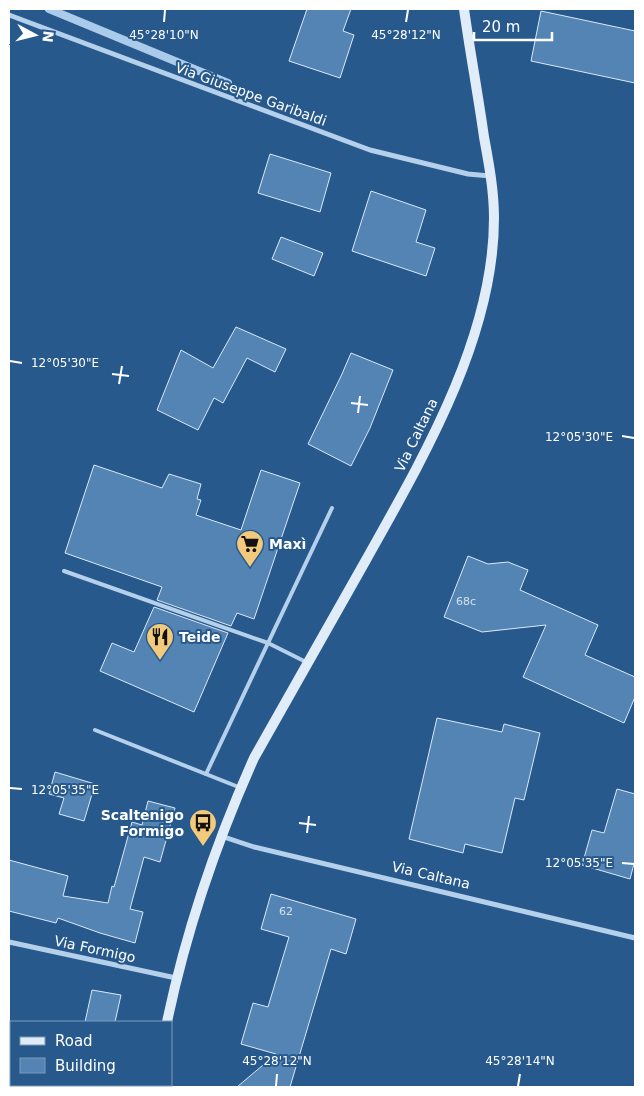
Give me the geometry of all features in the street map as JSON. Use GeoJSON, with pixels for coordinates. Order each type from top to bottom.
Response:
{"type":"FeatureCollection","features":[{"type":"Feature","properties":{"kind":"main road","name":"Via Caltana"},"geometry":{"type":"LineString","coordinates":[[167,1021],[176,978],[220,836],[254,758],[409,481],[441,417],[479,320],[487,289],[494,217],[491,176],[464,9]]}},
{"type":"Feature","properties":{"kind":"street","name":"Via Giuseppe Garibaldi"},"geometry":{"type":"LineString","coordinates":[[9,15],[370,150],[468,174],[491,176]]}},
{"type":"Feature","properties":{"kind":"street","name":"Via Caltana"},"geometry":{"type":"LineString","coordinates":[[220,836],[254,847],[635,938]]}},
{"type":"Feature","properties":{"kind":"street","name":"Via Formigo"},"geometry":{"type":"LineString","coordinates":[[9,942],[176,978]]}},
{"type":"Feature","properties":{"kind":"lane"},"geometry":{"type":"LineString","coordinates":[[206,774],[332,508]]}},
{"type":"Feature","properties":{"kind":"lane"},"geometry":{"type":"LineString","coordinates":[[64,571],[268,643],[308,663]]}},
{"type":"Feature","properties":{"kind":"lane"},"geometry":{"type":"LineString","coordinates":[[95,730],[241,788]]}},
{"type":"Feature","properties":{"kind":"building"},"geometry":{"type":"Polygon","coordinates":[[[307,9],[351,9],[343,31],[354,35],[340,78],[289,61],[307,9]]]}},
{"type":"Feature","properties":{"kind":"building"},"geometry":{"type":"Polygon","coordinates":[[[541,11],[635,31],[635,83],[531,61],[541,11]]]}},
{"type":"Feature","properties":{"kind":"building"},"geometry":{"type":"Polygon","coordinates":[[[270,154],[331,173],[320,212],[258,193],[270,154]]]}},
{"type":"Feature","properties":{"kind":"building"},"geometry":{"type":"Polygon","coordinates":[[[371,191],[426,210],[416,242],[435,248],[426,276],[352,251],[371,191]]]}},
{"type":"Feature","properties":{"kind":"building"},"geometry":{"type":"Polygon","coordinates":[[[281,237],[323,253],[314,276],[272,259],[281,237]]]}},
{"type":"Feature","properties":{"kind":"building"},"geometry":{"type":"Polygon","coordinates":[[[236,327],[286,349],[275,372],[247,358],[223,403],[214,398],[198,430],[157,410],[181,350],[213,368],[236,327]]]}},
{"type":"Feature","properties":{"kind":"building"},"geometry":{"type":"Polygon","coordinates":[[[351,353],[393,370],[370,428],[351,466],[308,444],[351,353]]]}},
{"type":"Feature","properties":{"kind":"building"},"geometry":{"type":"Polygon","coordinates":[[[94,465],[162,488],[169,474],[201,484],[197,499],[201,500],[196,515],[241,530],[261,470],[300,483],[254,619],[237,613],[231,626],[157,600],[162,587],[65,553],[94,465]]]}},
{"type":"Feature","properties":{"kind":"building"},"geometry":{"type":"Polygon","coordinates":[[[468,556],[488,564],[508,562],[528,570],[520,590],[598,625],[585,655],[635,677],[635,697],[624,723],[523,677],[546,625],[482,632],[444,617],[468,556]]]}},
{"type":"Feature","properties":{"kind":"building","name":"Teide"},"geometry":{"type":"Polygon","coordinates":[[[154,607],[228,633],[194,712],[100,671],[112,643],[134,652],[154,607]]]}},
{"type":"Feature","properties":{"kind":"building"},"geometry":{"type":"Polygon","coordinates":[[[437,718],[502,732],[504,724],[540,733],[524,800],[515,798],[502,853],[465,844],[463,853],[409,839],[437,718]]]}},
{"type":"Feature","properties":{"kind":"building"},"geometry":{"type":"Polygon","coordinates":[[[55,772],[95,784],[84,821],[59,814],[64,798],[49,794],[55,772]]]}},
{"type":"Feature","properties":{"kind":"building"},"geometry":{"type":"Polygon","coordinates":[[[617,789],[635,794],[635,860],[630,879],[582,865],[592,830],[604,833],[617,789]]]}},
{"type":"Feature","properties":{"kind":"building"},"geometry":{"type":"Polygon","coordinates":[[[148,801],[175,808],[160,862],[144,857],[130,909],[143,912],[135,943],[58,918],[56,923],[9,911],[9,860],[68,876],[63,896],[108,903],[132,822],[142,825],[148,801]]]}},
{"type":"Feature","properties":{"kind":"building"},"geometry":{"type":"Polygon","coordinates":[[[271,894],[356,919],[346,954],[331,949],[290,1087],[237,1087],[276,1054],[241,1044],[253,1003],[268,1007],[289,937],[261,929],[271,894]]]}},
{"type":"Feature","properties":{"kind":"building"},"geometry":{"type":"Polygon","coordinates":[[[92,990],[121,995],[115,1021],[85,1021],[92,990]]]}},
{"type":"Feature","properties":{"kind":"waterway"},"geometry":{"type":"LineString","coordinates":[[49,9],[228,83]]}},
{"type":"Feature","properties":{"kind":"place","name":"Maxì"},"geometry":{"type":"Point","coordinates":[250,568]}},
{"type":"Feature","properties":{"kind":"place","name":"Teide"},"geometry":{"type":"Point","coordinates":[160,661]}},
{"type":"Feature","properties":{"kind":"place","name":"Scaltenigo Formigo"},"geometry":{"type":"Point","coordinates":[203,847]}}]}
